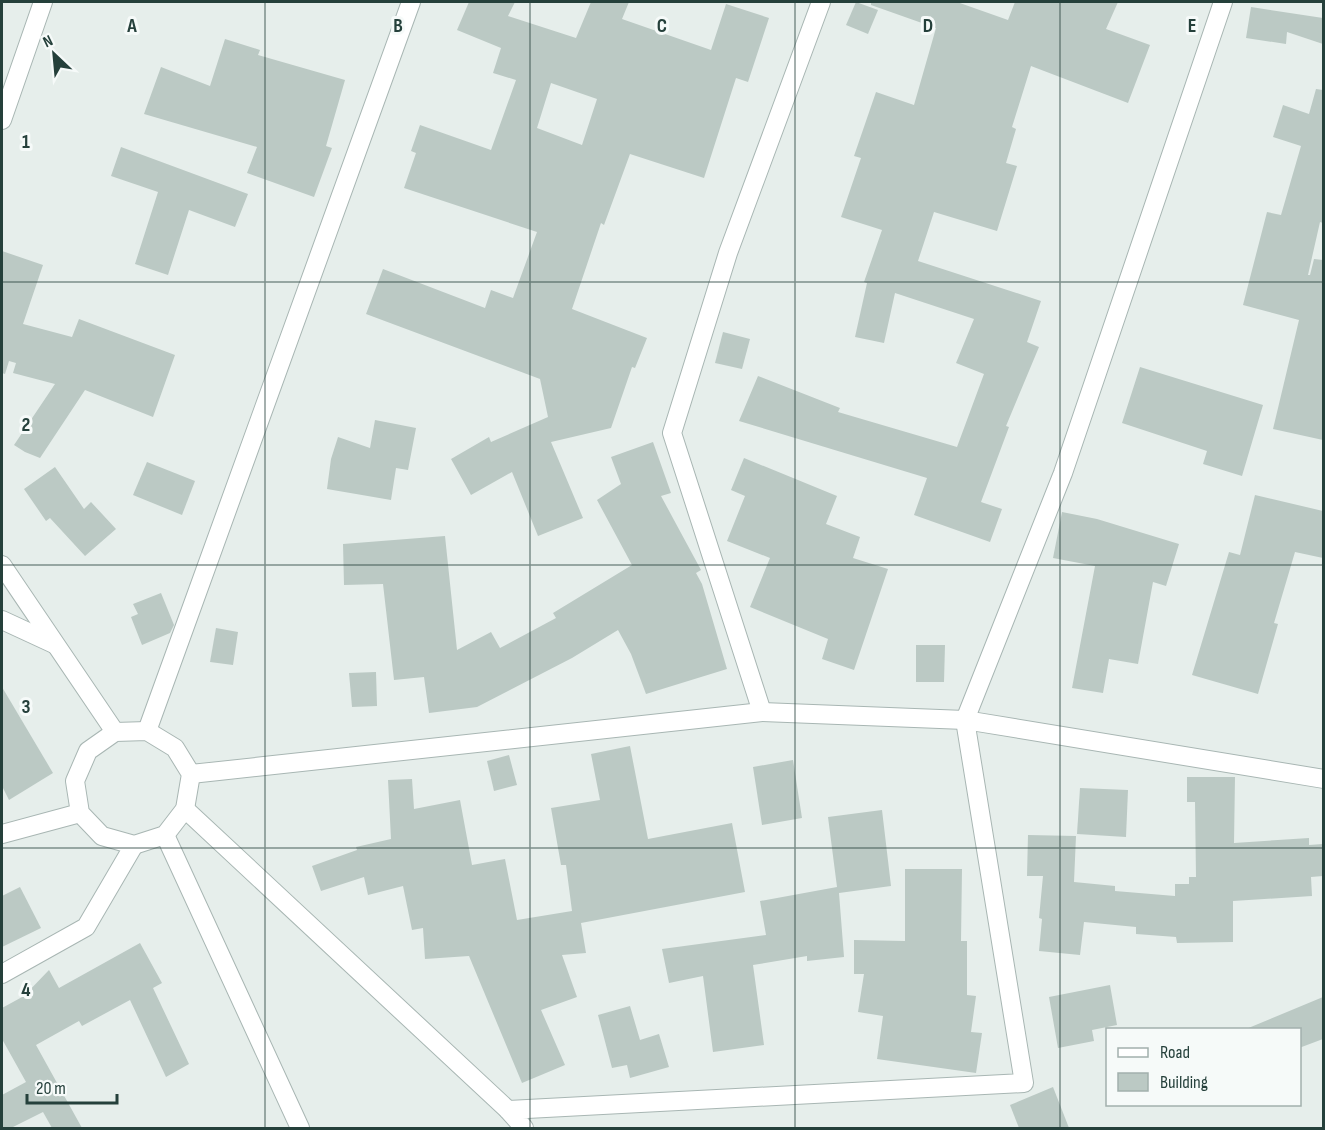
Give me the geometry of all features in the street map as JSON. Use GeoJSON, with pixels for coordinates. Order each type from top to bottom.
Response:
{"type":"FeatureCollection","features":[{"type":"Feature","properties":{"kind":"street"},"geometry":{"type":"LineString","coordinates":[[2,120],[43,2]]}},
{"type":"Feature","properties":{"kind":"street"},"geometry":{"type":"LineString","coordinates":[[147,731],[411,2]]}},
{"type":"Feature","properties":{"kind":"street"},"geometry":{"type":"LineString","coordinates":[[762,712],[672,433],[728,253],[821,2]]}},
{"type":"Feature","properties":{"kind":"street"},"geometry":{"type":"LineString","coordinates":[[508,1110],[1024,1083],[965,720],[1063,473],[1223,2]]}},
{"type":"Feature","properties":{"kind":"street"},"geometry":{"type":"LineString","coordinates":[[2,565],[115,732]]}},
{"type":"Feature","properties":{"kind":"street"},"geometry":{"type":"LineString","coordinates":[[2,620],[56,645]]}},
{"type":"Feature","properties":{"kind":"street"},"geometry":{"type":"LineString","coordinates":[[191,774],[762,712],[965,720],[1323,780]]}},
{"type":"Feature","properties":{"kind":"street"},"geometry":{"type":"LineString","coordinates":[[147,731],[175,748],[191,774],[186,809],[165,835],[134,845],[102,836],[80,813],[75,781],[88,751],[115,732],[147,731]]}},
{"type":"Feature","properties":{"kind":"street"},"geometry":{"type":"LineString","coordinates":[[186,809],[508,1110],[524,1128]]}},
{"type":"Feature","properties":{"kind":"street"},"geometry":{"type":"LineString","coordinates":[[2,834],[80,813]]}},
{"type":"Feature","properties":{"kind":"street"},"geometry":{"type":"LineString","coordinates":[[165,835],[300,1128]]}},
{"type":"Feature","properties":{"kind":"street"},"geometry":{"type":"LineString","coordinates":[[2,974],[87,927],[134,845]]}},
{"type":"Feature","properties":{"kind":"building"},"geometry":{"type":"Polygon","coordinates":[[[469,2],[515,2],[508,16],[576,38],[591,2],[629,2],[622,19],[711,50],[726,4],[769,18],[748,82],[736,78],[704,178],[630,154],[604,225],[601,223],[572,309],[647,338],[635,368],[632,367],[611,428],[551,442],[583,518],[538,536],[512,472],[471,495],[451,459],[489,437],[491,442],[548,417],[540,379],[366,314],[383,269],[485,308],[491,290],[513,298],[537,232],[404,188],[416,153],[411,151],[420,125],[491,150],[516,80],[493,73],[501,48],[457,30],[469,2]],[[551,83],[537,128],[582,145],[597,99],[551,83]]]}},
{"type":"Feature","properties":{"kind":"building"},"geometry":{"type":"Polygon","coordinates":[[[856,2],[878,10],[868,34],[846,25],[856,2]]]}},
{"type":"Feature","properties":{"kind":"building"},"geometry":{"type":"Polygon","coordinates":[[[871,2],[957,2],[1008,20],[1015,2],[1118,2],[1106,29],[1150,45],[1128,103],[1031,66],[1012,127],[1016,129],[1006,163],[1017,166],[997,231],[934,212],[918,261],[1041,301],[1027,342],[1039,347],[1006,426],[1009,427],[981,502],[1002,509],[990,542],[914,515],[927,478],[739,421],[758,376],[840,408],[838,412],[957,447],[984,374],[956,363],[974,319],[895,293],[884,343],[855,337],[867,283],[864,282],[882,230],[841,217],[861,158],[854,156],[876,92],[914,105],[936,28],[871,5],[871,2]]]}},
{"type":"Feature","properties":{"kind":"building"},"geometry":{"type":"Polygon","coordinates":[[[1251,7],[1323,18],[1323,44],[1287,32],[1286,44],[1246,38],[1251,7]]]}},
{"type":"Feature","properties":{"kind":"building"},"geometry":{"type":"Polygon","coordinates":[[[225,39],[260,50],[258,55],[345,80],[326,146],[332,148],[314,197],[247,173],[257,147],[144,114],[161,67],[210,86],[225,39]]]}},
{"type":"Feature","properties":{"kind":"building"},"geometry":{"type":"Polygon","coordinates":[[[1316,89],[1323,90],[1323,223],[1320,222],[1308,275],[1310,275],[1314,259],[1323,260],[1323,440],[1273,429],[1299,320],[1243,305],[1267,212],[1281,215],[1301,146],[1273,137],[1283,105],[1309,114],[1316,89]]]}},
{"type":"Feature","properties":{"kind":"building"},"geometry":{"type":"Polygon","coordinates":[[[121,147],[248,194],[235,227],[189,210],[168,275],[135,264],[158,192],[111,176],[121,147]]]}},
{"type":"Feature","properties":{"kind":"building"},"geometry":{"type":"Polygon","coordinates":[[[2,251],[43,265],[23,324],[72,337],[79,319],[175,355],[153,417],[85,390],[40,458],[14,445],[55,384],[13,373],[16,363],[9,361],[5,374],[2,373],[2,251]]]}},
{"type":"Feature","properties":{"kind":"building"},"geometry":{"type":"Polygon","coordinates":[[[723,332],[750,339],[742,369],[715,363],[723,332]]]}},
{"type":"Feature","properties":{"kind":"building"},"geometry":{"type":"Polygon","coordinates":[[[1140,367],[1263,405],[1242,476],[1203,464],[1207,451],[1122,423],[1140,367]]]}},
{"type":"Feature","properties":{"kind":"building"},"geometry":{"type":"Polygon","coordinates":[[[375,420],[416,428],[408,470],[396,468],[391,500],[327,489],[331,459],[338,437],[370,448],[375,420]]]}},
{"type":"Feature","properties":{"kind":"building"},"geometry":{"type":"Polygon","coordinates":[[[653,442],[671,493],[661,496],[701,570],[696,573],[702,584],[727,669],[646,694],[631,654],[618,630],[572,658],[477,707],[429,713],[424,677],[394,680],[383,584],[344,585],[343,544],[445,536],[457,650],[491,632],[500,648],[556,618],[553,613],[632,565],[597,500],[621,484],[611,457],[653,442]]]}},
{"type":"Feature","properties":{"kind":"building"},"geometry":{"type":"Polygon","coordinates":[[[744,458],[837,496],[826,524],[860,537],[853,558],[888,569],[854,670],[822,659],[828,639],[750,607],[770,558],[727,541],[745,496],[731,490],[744,458]]]}},
{"type":"Feature","properties":{"kind":"building"},"geometry":{"type":"Polygon","coordinates":[[[147,462],[195,481],[182,515],[133,495],[147,462]]]}},
{"type":"Feature","properties":{"kind":"building"},"geometry":{"type":"Polygon","coordinates":[[[55,467],[84,509],[91,502],[116,529],[85,556],[50,518],[46,521],[24,489],[55,467]]]}},
{"type":"Feature","properties":{"kind":"building"},"geometry":{"type":"Polygon","coordinates":[[[1255,495],[1323,511],[1323,558],[1295,552],[1274,623],[1278,624],[1258,694],[1192,675],[1229,552],[1240,555],[1255,495]]]}},
{"type":"Feature","properties":{"kind":"building"},"geometry":{"type":"Polygon","coordinates":[[[1062,512],[1097,519],[1179,544],[1166,586],[1153,582],[1138,664],[1109,659],[1103,693],[1072,688],[1095,566],[1053,558],[1062,512]]]}},
{"type":"Feature","properties":{"kind":"building"},"geometry":{"type":"Polygon","coordinates":[[[161,593],[174,625],[170,633],[142,645],[131,617],[138,614],[133,604],[161,593]]]}},
{"type":"Feature","properties":{"kind":"building"},"geometry":{"type":"Polygon","coordinates":[[[216,628],[238,632],[233,665],[210,662],[216,628]]]}},
{"type":"Feature","properties":{"kind":"building"},"geometry":{"type":"Polygon","coordinates":[[[916,645],[945,645],[944,682],[916,682],[916,645]]]}},
{"type":"Feature","properties":{"kind":"building"},"geometry":{"type":"Polygon","coordinates":[[[376,672],[377,706],[352,707],[349,673],[376,672]]]}},
{"type":"Feature","properties":{"kind":"building"},"geometry":{"type":"Polygon","coordinates":[[[2,687],[53,773],[9,800],[2,786],[2,687]]]}},
{"type":"Feature","properties":{"kind":"building"},"geometry":{"type":"Polygon","coordinates":[[[630,746],[648,839],[732,823],[745,892],[581,923],[586,953],[562,955],[577,997],[541,1010],[565,1065],[522,1083],[469,956],[425,959],[423,928],[412,930],[403,886],[368,895],[364,877],[321,891],[312,866],[357,850],[356,847],[391,839],[388,780],[412,779],[414,809],[460,800],[472,865],[505,859],[517,920],[572,911],[566,865],[561,865],[551,808],[600,800],[591,754],[630,746]]]}},
{"type":"Feature","properties":{"kind":"building"},"geometry":{"type":"Polygon","coordinates":[[[509,755],[517,785],[494,791],[487,761],[509,755]]]}},
{"type":"Feature","properties":{"kind":"building"},"geometry":{"type":"Polygon","coordinates":[[[793,760],[802,818],[762,825],[753,767],[793,760]]]}},
{"type":"Feature","properties":{"kind":"building"},"geometry":{"type":"Polygon","coordinates":[[[1187,777],[1235,777],[1234,843],[1309,838],[1309,845],[1323,844],[1323,876],[1311,877],[1312,896],[1233,901],[1233,942],[1177,943],[1176,937],[1136,934],[1136,927],[1084,922],[1080,955],[1039,951],[1043,876],[1027,876],[1028,835],[1076,836],[1074,882],[1115,886],[1115,891],[1175,896],[1175,884],[1189,884],[1189,877],[1196,877],[1195,802],[1187,802],[1187,777]]]}},
{"type":"Feature","properties":{"kind":"building"},"geometry":{"type":"Polygon","coordinates":[[[1080,788],[1128,790],[1126,837],[1077,834],[1080,788]]]}},
{"type":"Feature","properties":{"kind":"building"},"geometry":{"type":"Polygon","coordinates":[[[882,810],[891,886],[839,893],[844,957],[807,961],[807,956],[753,965],[764,1045],[713,1052],[703,976],[669,983],[662,949],[766,935],[760,901],[837,887],[828,817],[882,810]]]}},
{"type":"Feature","properties":{"kind":"building"},"geometry":{"type":"Polygon","coordinates":[[[905,869],[962,869],[961,941],[967,941],[967,995],[976,996],[971,1032],[982,1033],[976,1073],[877,1059],[883,1016],[858,1012],[864,974],[854,974],[854,940],[905,941],[905,869]]]}},
{"type":"Feature","properties":{"kind":"building"},"geometry":{"type":"Polygon","coordinates":[[[20,887],[41,928],[2,947],[2,896],[20,887]]]}},
{"type":"Feature","properties":{"kind":"building"},"geometry":{"type":"Polygon","coordinates":[[[140,943],[162,983],[153,988],[189,1064],[166,1077],[130,1000],[82,1026],[79,1021],[36,1045],[82,1128],[52,1128],[43,1112],[11,1128],[2,1128],[2,1095],[26,1082],[2,1039],[2,1008],[24,996],[49,970],[59,988],[140,943]]]}},
{"type":"Feature","properties":{"kind":"building"},"geometry":{"type":"Polygon","coordinates":[[[1110,985],[1117,1025],[1092,1030],[1094,1041],[1058,1048],[1049,997],[1110,985]]]}},
{"type":"Feature","properties":{"kind":"building"},"geometry":{"type":"Polygon","coordinates":[[[1323,997],[1323,1039],[1301,1047],[1301,1028],[1248,1028],[1323,997]]]}},
{"type":"Feature","properties":{"kind":"building"},"geometry":{"type":"Polygon","coordinates":[[[630,1006],[640,1040],[659,1034],[669,1067],[630,1078],[627,1065],[612,1068],[598,1015],[630,1006]]]}},
{"type":"Feature","properties":{"kind":"building"},"geometry":{"type":"Polygon","coordinates":[[[1053,1087],[1069,1128],[1019,1128],[1010,1105],[1053,1087]]]}}]}
